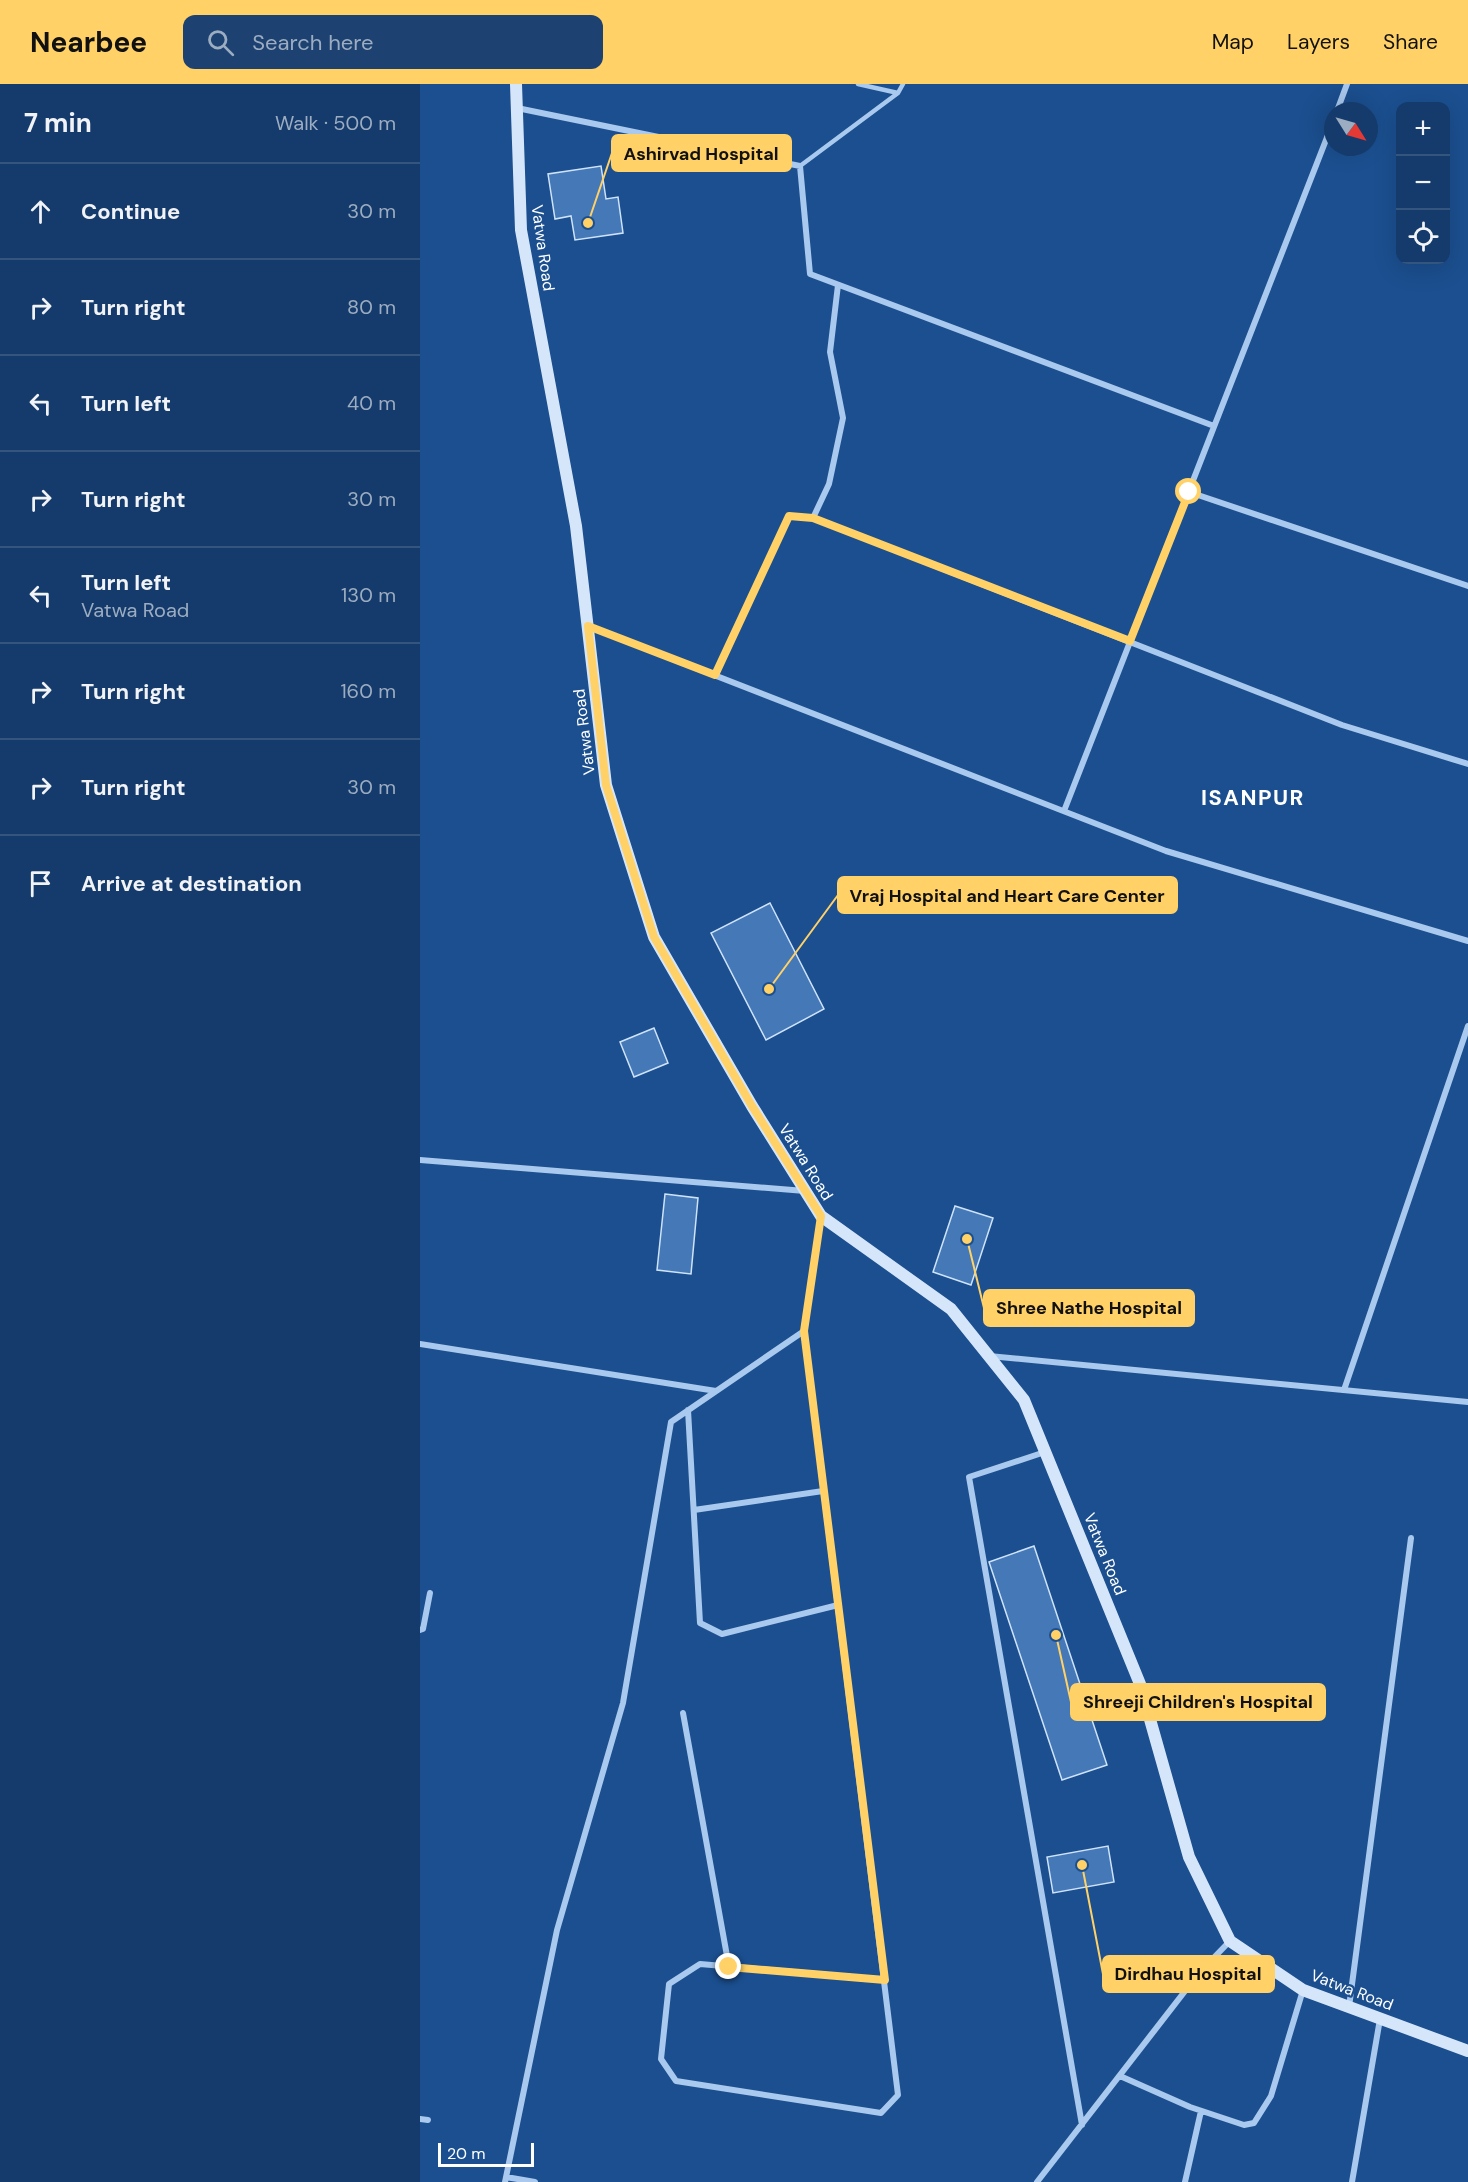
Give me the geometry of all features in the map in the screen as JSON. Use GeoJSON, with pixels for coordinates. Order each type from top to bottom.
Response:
{"type":"FeatureCollection","features":[{"type":"Feature","properties":{"kind":"main road","name":"Vatwa Road"},"geometry":{"type":"LineString","coordinates":[[516,84],[521,230],[576,526],[606,785],[654,937],[752,1106],[821,1216],[951,1309],[1024,1400],[1140,1684],[1188,1857],[1230,1941],[1303,1990],[1468,2051]]}},
{"type":"Feature","properties":{"kind":"street"},"geometry":{"type":"LineString","coordinates":[[1340,102],[1347,84]]}},
{"type":"Feature","properties":{"kind":"street"},"geometry":{"type":"LineString","coordinates":[[517,108],[800,166],[810,274],[1214,426]]}},
{"type":"Feature","properties":{"kind":"street"},"geometry":{"type":"LineString","coordinates":[[1064,811],[1324,145]]}},
{"type":"Feature","properties":{"kind":"street"},"geometry":{"type":"LineString","coordinates":[[813,518],[829,484],[843,418],[830,352],[838,285]]}},
{"type":"Feature","properties":{"kind":"street"},"geometry":{"type":"LineString","coordinates":[[1189,492],[1468,586]]}},
{"type":"Feature","properties":{"kind":"street"},"geometry":{"type":"LineString","coordinates":[[715,675],[789,516],[813,518],[1342,725],[1468,764]]}},
{"type":"Feature","properties":{"kind":"street"},"geometry":{"type":"LineString","coordinates":[[588,626],[1166,851],[1468,941]]}},
{"type":"Feature","properties":{"kind":"street"},"geometry":{"type":"LineString","coordinates":[[1344,1390],[1468,1026]]}},
{"type":"Feature","properties":{"kind":"street"},"geometry":{"type":"LineString","coordinates":[[420,1154],[431,1161]]}},
{"type":"Feature","properties":{"kind":"street"},"geometry":{"type":"LineString","coordinates":[[420,1160],[806,1191]]}},
{"type":"Feature","properties":{"kind":"street"},"geometry":{"type":"LineString","coordinates":[[821,1216],[804,1331],[885,1980],[898,2095],[882,2113],[676,2081],[661,2058],[669,1984],[700,1964],[885,1980]]}},
{"type":"Feature","properties":{"kind":"street"},"geometry":{"type":"LineString","coordinates":[[536,2182],[506,2180],[557,1930],[623,1702],[671,1422],[804,1331]]}},
{"type":"Feature","properties":{"kind":"street"},"geometry":{"type":"LineString","coordinates":[[420,1344],[717,1391]]}},
{"type":"Feature","properties":{"kind":"street"},"geometry":{"type":"LineString","coordinates":[[988,1356],[1468,1402]]}},
{"type":"Feature","properties":{"kind":"street"},"geometry":{"type":"LineString","coordinates":[[688,1410],[700,1623],[722,1634],[838,1605]]}},
{"type":"Feature","properties":{"kind":"street"},"geometry":{"type":"LineString","coordinates":[[1045,1452],[969,1477],[1082,2125]]}},
{"type":"Feature","properties":{"kind":"street"},"geometry":{"type":"LineString","coordinates":[[694,1510],[823,1491]]}},
{"type":"Feature","properties":{"kind":"street"},"geometry":{"type":"LineString","coordinates":[[1349,2007],[1411,1538]]}},
{"type":"Feature","properties":{"kind":"street"},"geometry":{"type":"LineString","coordinates":[[420,1630],[423,1629],[430,1593]]}},
{"type":"Feature","properties":{"kind":"street"},"geometry":{"type":"LineString","coordinates":[[683,1713],[729,1967]]}},
{"type":"Feature","properties":{"kind":"street"},"geometry":{"type":"LineString","coordinates":[[1037,2182],[1199,1974],[1230,1941]]}},
{"type":"Feature","properties":{"kind":"street"},"geometry":{"type":"LineString","coordinates":[[1120,2076],[1201,2111],[1244,2125],[1254,2123],[1271,2097],[1303,1990]]}},
{"type":"Feature","properties":{"kind":"street"},"geometry":{"type":"LineString","coordinates":[[1352,2182],[1380,2019]]}},
{"type":"Feature","properties":{"kind":"street"},"geometry":{"type":"LineString","coordinates":[[1185,2182],[1201,2111]]}},
{"type":"Feature","properties":{"kind":"street"},"geometry":{"type":"LineString","coordinates":[[420,2119],[428,2120]]}},
{"type":"Feature","properties":{"kind":"lane"},"geometry":{"type":"LineString","coordinates":[[858,84],[898,93]]}},
{"type":"Feature","properties":{"kind":"lane"},"geometry":{"type":"LineString","coordinates":[[800,166],[898,93],[903,84]]}},
{"type":"Feature","properties":{"kind":"building"},"geometry":{"type":"Polygon","coordinates":[[[601,166],[606,199],[618,197],[623,233],[575,240],[571,216],[555,219],[548,174],[601,166]]]}},
{"type":"Feature","properties":{"kind":"building"},"geometry":{"type":"Polygon","coordinates":[[[770,903],[824,1009],[766,1040],[711,933],[770,903]]]}},
{"type":"Feature","properties":{"kind":"building"},"geometry":{"type":"Polygon","coordinates":[[[654,1028],[668,1063],[634,1077],[620,1042],[654,1028]]]}},
{"type":"Feature","properties":{"kind":"building"},"geometry":{"type":"Polygon","coordinates":[[[665,1194],[698,1198],[691,1274],[657,1270],[665,1194]]]}},
{"type":"Feature","properties":{"kind":"building"},"geometry":{"type":"Polygon","coordinates":[[[955,1206],[993,1218],[971,1285],[933,1272],[955,1206]]]}},
{"type":"Feature","properties":{"kind":"building"},"geometry":{"type":"Polygon","coordinates":[[[1034,1546],[1107,1765],[1062,1780],[989,1562],[1034,1546]]]}},
{"type":"Feature","properties":{"kind":"building"},"geometry":{"type":"Polygon","coordinates":[[[1108,1846],[1114,1882],[1053,1893],[1047,1857],[1108,1846]]]}},
{"type":"Feature","properties":{"kind":"place","name":"Ashirvad Hospital"},"geometry":{"type":"Point","coordinates":[588,223]}},
{"type":"Feature","properties":{"kind":"place","name":"Vraj Hospital and Heart Care Center"},"geometry":{"type":"Point","coordinates":[769,989]}},
{"type":"Feature","properties":{"kind":"place","name":"Shree Nathe Hospital"},"geometry":{"type":"Point","coordinates":[967,1239]}},
{"type":"Feature","properties":{"kind":"place","name":"Shreeji Children's Hospital"},"geometry":{"type":"Point","coordinates":[1056,1635]}},
{"type":"Feature","properties":{"kind":"place","name":"Dirdhau Hospital"},"geometry":{"type":"Point","coordinates":[1082,1865]}},
{"type":"Feature","properties":{"kind":"district","name":"ISANPUR"},"geometry":{"type":"Point","coordinates":[1253,797]}},
{"type":"Feature","properties":{"kind":"route"},"geometry":{"type":"LineString","coordinates":[[729,1967],[885,1980],[804,1331],[821,1216],[752,1106],[654,937],[606,785],[588,626],[715,675],[789,516],[813,518],[1130,641],[1189,492]]}}]}
